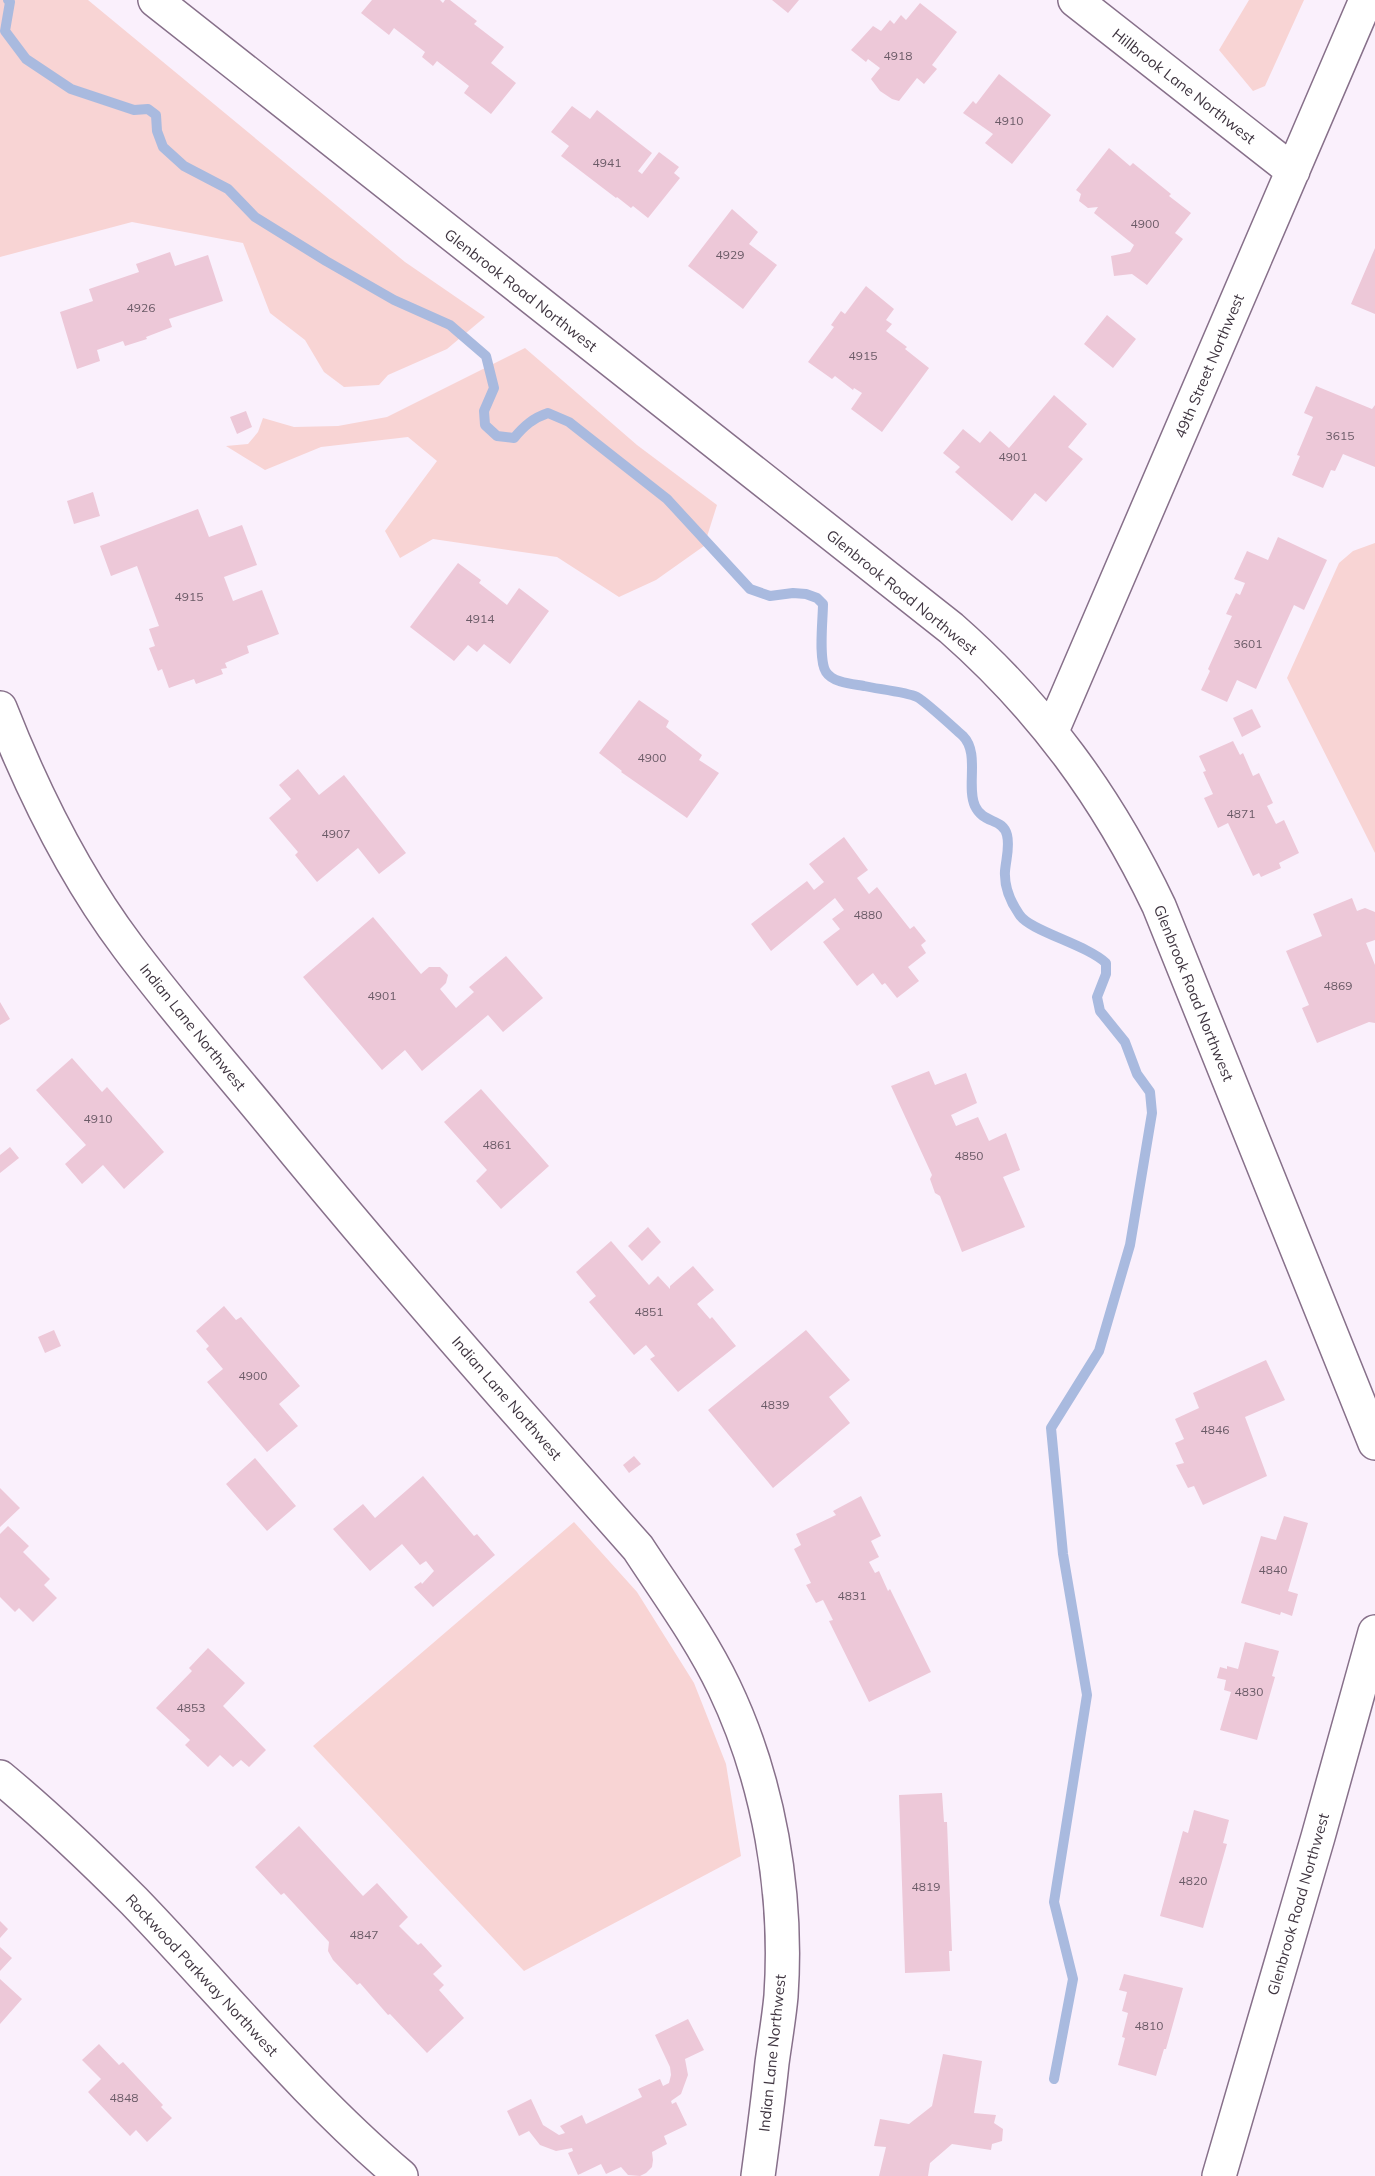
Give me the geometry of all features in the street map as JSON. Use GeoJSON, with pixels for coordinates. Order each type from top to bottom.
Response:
{"type":"FeatureCollection","features":[{"type":"Feature","properties":{"kind":"street","name":"Glenbrook Road Northwest"},"geometry":{"type":"LineString","coordinates":[[155,0],[951,628],[994,668],[1052,731],[1110,813],[1159,906],[1375,1443]]}},
{"type":"Feature","properties":{"kind":"street","name":"Hillbrook Lane Northwest"},"geometry":{"type":"LineString","coordinates":[[1075,0],[1293,171]]}},
{"type":"Feature","properties":{"kind":"street","name":"49th Street Northwest"},"geometry":{"type":"LineString","coordinates":[[1052,731],[1366,0]]}},
{"type":"Feature","properties":{"kind":"street","name":"Indian Lane Northwest"},"geometry":{"type":"LineString","coordinates":[[0,708],[20,759],[53,827],[79,873],[127,946],[352,1222],[638,1548],[673,1597],[714,1668],[740,1724],[764,1802],[780,1909],[781,1996],[758,2176]]}},
{"type":"Feature","properties":{"kind":"street","name":"Glenbrook Road Northwest"},"geometry":{"type":"LineString","coordinates":[[1219,2176],[1375,1632]]}},
{"type":"Feature","properties":{"kind":"street","name":"Rockwood Parkway Northwest"},"geometry":{"type":"LineString","coordinates":[[0,1777],[134,1902],[295,2076],[401,2176]]}},
{"type":"Feature","properties":{"kind":"shaded area"},"geometry":{"type":"Polygon","coordinates":[[[0,0],[88,0],[405,262],[485,317],[447,349],[388,375],[379,385],[344,387],[324,372],[305,340],[270,313],[243,243],[132,222],[0,257],[0,0]]]}},
{"type":"Feature","properties":{"kind":"shaded area"},"geometry":{"type":"Polygon","coordinates":[[[1249,0],[1304,0],[1265,86],[1253,91],[1219,50],[1249,0]]]}},
{"type":"Feature","properties":{"kind":"shaded area"},"geometry":{"type":"Polygon","coordinates":[[[525,348],[637,445],[717,505],[704,546],[656,580],[619,597],[557,557],[433,539],[400,558],[385,531],[437,461],[408,437],[321,447],[265,470],[226,446],[248,444],[258,432],[263,418],[294,427],[338,426],[387,417],[525,348]]]}},
{"type":"Feature","properties":{"kind":"shaded area"},"geometry":{"type":"Polygon","coordinates":[[[1375,543],[1375,853],[1287,678],[1339,563],[1353,551],[1375,543]]]}},
{"type":"Feature","properties":{"kind":"shaded area"},"geometry":{"type":"Polygon","coordinates":[[[574,1522],[637,1592],[694,1683],[726,1764],[741,1856],[524,1971],[313,1746],[574,1522]]]}},
{"type":"Feature","properties":{"kind":"building"},"geometry":{"type":"Polygon","coordinates":[[[372,0],[440,0],[443,3],[445,0],[450,0],[477,21],[474,24],[504,47],[491,63],[516,83],[491,114],[464,93],[469,86],[437,61],[433,66],[422,57],[425,52],[394,28],[389,35],[361,13],[372,0]]]}},
{"type":"Feature","properties":{"kind":"building"},"geometry":{"type":"Polygon","coordinates":[[[772,0],[799,0],[788,13],[772,0]]]}},
{"type":"Feature","properties":{"kind":"building"},"geometry":{"type":"Polygon","coordinates":[[[920,3],[957,32],[932,65],[937,69],[924,84],[917,78],[899,101],[880,91],[871,79],[880,68],[868,59],[866,62],[851,50],[873,26],[881,31],[890,20],[894,24],[901,15],[906,20],[920,3]]]}},
{"type":"Feature","properties":{"kind":"building"},"geometry":{"type":"Polygon","coordinates":[[[999,74],[1051,115],[1012,164],[985,143],[993,134],[963,113],[973,101],[976,104],[999,74]]]}},
{"type":"Feature","properties":{"kind":"building"},"geometry":{"type":"Polygon","coordinates":[[[572,106],[590,119],[597,110],[652,153],[638,171],[642,174],[659,152],[679,167],[674,173],[680,178],[648,218],[633,206],[631,208],[616,198],[561,156],[569,146],[551,132],[572,106]]]}},
{"type":"Feature","properties":{"kind":"building"},"geometry":{"type":"Polygon","coordinates":[[[1109,148],[1130,166],[1133,163],[1191,213],[1175,233],[1183,239],[1147,285],[1132,274],[1114,276],[1111,256],[1130,252],[1134,245],[1094,213],[1098,207],[1088,208],[1079,201],[1081,194],[1076,190],[1109,148]]]}},
{"type":"Feature","properties":{"kind":"building"},"geometry":{"type":"Polygon","coordinates":[[[732,209],[758,232],[749,244],[777,265],[743,309],[688,266],[732,209]]]}},
{"type":"Feature","properties":{"kind":"building"},"geometry":{"type":"Polygon","coordinates":[[[1375,248],[1375,314],[1351,304],[1375,248]]]}},
{"type":"Feature","properties":{"kind":"building"},"geometry":{"type":"Polygon","coordinates":[[[170,252],[175,266],[208,255],[223,301],[169,319],[172,327],[146,337],[147,339],[125,346],[123,341],[97,350],[100,361],[77,369],[60,312],[93,301],[89,289],[139,272],[136,264],[170,252]]]}},
{"type":"Feature","properties":{"kind":"building"},"geometry":{"type":"Polygon","coordinates":[[[866,286],[894,309],[886,320],[892,324],[886,331],[929,368],[882,432],[851,409],[862,393],[854,388],[853,390],[835,376],[832,379],[808,362],[834,327],[831,325],[841,311],[845,314],[866,286]]]}},
{"type":"Feature","properties":{"kind":"building"},"geometry":{"type":"Polygon","coordinates":[[[1107,315],[1136,339],[1113,368],[1084,344],[1107,315]]]}},
{"type":"Feature","properties":{"kind":"building"},"geometry":{"type":"Polygon","coordinates":[[[1316,386],[1372,409],[1375,405],[1375,467],[1343,454],[1335,471],[1331,470],[1323,488],[1292,475],[1300,456],[1297,455],[1313,417],[1304,413],[1316,386]]]}},
{"type":"Feature","properties":{"kind":"building"},"geometry":{"type":"Polygon","coordinates":[[[1054,395],[1087,424],[1068,447],[1083,459],[1046,502],[1035,493],[1012,521],[955,472],[960,467],[943,453],[963,429],[980,443],[990,431],[1009,448],[1054,395]]]}},
{"type":"Feature","properties":{"kind":"building"},"geometry":{"type":"Polygon","coordinates":[[[246,411],[252,427],[237,434],[230,417],[246,411]]]}},
{"type":"Feature","properties":{"kind":"building"},"geometry":{"type":"Polygon","coordinates":[[[93,492],[100,516],[74,524],[67,501],[93,492]]]}},
{"type":"Feature","properties":{"kind":"building"},"geometry":{"type":"Polygon","coordinates":[[[198,509],[209,537],[242,525],[257,565],[224,577],[233,601],[262,590],[279,634],[247,646],[249,653],[225,663],[227,668],[221,669],[223,674],[196,684],[194,679],[169,688],[162,669],[158,671],[149,648],[155,646],[149,629],[159,626],[137,566],[111,576],[100,546],[198,509]]]}},
{"type":"Feature","properties":{"kind":"building"},"geometry":{"type":"Polygon","coordinates":[[[1278,537],[1327,560],[1304,610],[1294,605],[1256,689],[1237,680],[1227,702],[1201,690],[1232,616],[1226,614],[1236,593],[1240,595],[1245,583],[1234,579],[1247,551],[1268,560],[1278,537]]]}},
{"type":"Feature","properties":{"kind":"building"},"geometry":{"type":"Polygon","coordinates":[[[458,563],[481,580],[479,583],[507,605],[519,588],[549,611],[510,664],[484,644],[477,652],[468,645],[454,661],[410,627],[458,563]]]}},
{"type":"Feature","properties":{"kind":"building"},"geometry":{"type":"Polygon","coordinates":[[[639,700],[669,721],[666,727],[702,755],[699,760],[719,773],[687,818],[621,772],[599,753],[639,700]]]}},
{"type":"Feature","properties":{"kind":"building"},"geometry":{"type":"Polygon","coordinates":[[[1252,709],[1261,727],[1242,737],[1233,718],[1252,709]]]}},
{"type":"Feature","properties":{"kind":"building"},"geometry":{"type":"Polygon","coordinates":[[[1233,741],[1240,755],[1243,753],[1253,776],[1259,773],[1273,803],[1267,806],[1276,824],[1284,820],[1299,853],[1279,863],[1281,868],[1261,877],[1259,873],[1253,876],[1228,823],[1218,828],[1204,798],[1213,794],[1199,756],[1233,741]]]}},
{"type":"Feature","properties":{"kind":"building"},"geometry":{"type":"Polygon","coordinates":[[[298,769],[319,795],[344,775],[406,853],[379,874],[358,848],[317,882],[295,855],[298,852],[269,818],[291,799],[279,785],[298,769]]]}},
{"type":"Feature","properties":{"kind":"building"},"geometry":{"type":"Polygon","coordinates":[[[844,837],[868,870],[857,878],[869,894],[877,887],[910,929],[914,926],[926,941],[921,945],[926,953],[908,967],[919,981],[897,998],[885,983],[882,985],[873,973],[857,986],[823,942],[840,929],[832,919],[844,910],[835,898],[771,951],[751,924],[807,881],[814,890],[824,882],[809,864],[844,837]]]}},
{"type":"Feature","properties":{"kind":"building"},"geometry":{"type":"Polygon","coordinates":[[[1352,898],[1357,911],[1365,908],[1375,912],[1375,940],[1366,943],[1375,965],[1375,1023],[1369,1022],[1317,1043],[1302,1008],[1309,1005],[1286,951],[1322,936],[1313,914],[1352,898]]]}},
{"type":"Feature","properties":{"kind":"building"},"geometry":{"type":"Polygon","coordinates":[[[373,917],[421,974],[429,967],[440,967],[448,975],[446,983],[440,989],[456,1008],[474,992],[469,987],[506,956],[543,998],[503,1032],[488,1015],[422,1071],[405,1050],[382,1070],[303,977],[373,917]]]}},
{"type":"Feature","properties":{"kind":"building"},"geometry":{"type":"Polygon","coordinates":[[[0,1002],[10,1019],[0,1025],[0,1002]]]}},
{"type":"Feature","properties":{"kind":"building"},"geometry":{"type":"Polygon","coordinates":[[[72,1058],[102,1092],[107,1087],[164,1152],[124,1189],[103,1165],[82,1184],[65,1164],[86,1145],[36,1090],[72,1058]]]}},
{"type":"Feature","properties":{"kind":"building"},"geometry":{"type":"Polygon","coordinates":[[[929,1071],[935,1085],[966,1073],[977,1103],[951,1115],[956,1126],[978,1117],[989,1141],[1006,1133],[1020,1170],[1003,1177],[1025,1227],[962,1252],[940,1196],[935,1193],[930,1179],[932,1175],[891,1086],[929,1071]]]}},
{"type":"Feature","properties":{"kind":"building"},"geometry":{"type":"Polygon","coordinates":[[[481,1089],[549,1166],[501,1209],[476,1181],[487,1170],[444,1122],[481,1089]]]}},
{"type":"Feature","properties":{"kind":"building"},"geometry":{"type":"Polygon","coordinates":[[[10,1147],[19,1158],[0,1173],[0,1155],[10,1147]]]}},
{"type":"Feature","properties":{"kind":"building"},"geometry":{"type":"Polygon","coordinates":[[[648,1227],[661,1242],[642,1261],[628,1246],[648,1227]]]}},
{"type":"Feature","properties":{"kind":"building"},"geometry":{"type":"Polygon","coordinates":[[[611,1241],[649,1285],[658,1276],[670,1289],[670,1286],[693,1266],[714,1290],[697,1304],[710,1319],[712,1317],[736,1346],[678,1392],[650,1359],[655,1356],[646,1345],[634,1355],[589,1302],[596,1296],[576,1272],[611,1241]]]}},
{"type":"Feature","properties":{"kind":"building"},"geometry":{"type":"Polygon","coordinates":[[[224,1306],[236,1320],[241,1317],[300,1386],[279,1404],[298,1426],[267,1452],[207,1382],[223,1369],[206,1349],[209,1346],[196,1331],[224,1306]]]}},
{"type":"Feature","properties":{"kind":"building"},"geometry":{"type":"Polygon","coordinates":[[[54,1330],[61,1346],[45,1353],[38,1337],[54,1330]]]}},
{"type":"Feature","properties":{"kind":"building"},"geometry":{"type":"Polygon","coordinates":[[[806,1330],[850,1380],[829,1397],[850,1423],[773,1488],[708,1410],[806,1330]]]}},
{"type":"Feature","properties":{"kind":"building"},"geometry":{"type":"Polygon","coordinates":[[[1266,1360],[1285,1400],[1245,1417],[1267,1476],[1203,1505],[1194,1486],[1188,1488],[1176,1465],[1184,1463],[1175,1443],[1184,1439],[1175,1419],[1199,1408],[1193,1393],[1266,1360]]]}},
{"type":"Feature","properties":{"kind":"building"},"geometry":{"type":"Polygon","coordinates":[[[634,1456],[641,1464],[629,1473],[623,1465],[634,1456]]]}},
{"type":"Feature","properties":{"kind":"building"},"geometry":{"type":"Polygon","coordinates":[[[255,1458],[296,1506],[267,1531],[226,1484],[255,1458]]]}},
{"type":"Feature","properties":{"kind":"building"},"geometry":{"type":"Polygon","coordinates":[[[423,1476],[474,1536],[477,1534],[495,1555],[433,1607],[414,1587],[421,1582],[422,1584],[434,1571],[426,1561],[420,1565],[402,1544],[370,1571],[333,1529],[363,1504],[375,1518],[423,1476]]]}},
{"type":"Feature","properties":{"kind":"building"},"geometry":{"type":"Polygon","coordinates":[[[0,1488],[20,1508],[0,1527],[0,1488]]]}},
{"type":"Feature","properties":{"kind":"building"},"geometry":{"type":"Polygon","coordinates":[[[861,1496],[881,1536],[871,1541],[879,1557],[869,1562],[875,1573],[879,1571],[888,1591],[890,1589],[931,1672],[869,1702],[829,1621],[833,1620],[823,1600],[816,1603],[806,1585],[811,1583],[794,1549],[801,1545],[796,1534],[836,1515],[833,1511],[861,1496]]]}},
{"type":"Feature","properties":{"kind":"building"},"geometry":{"type":"Polygon","coordinates":[[[1284,1516],[1308,1523],[1288,1591],[1298,1594],[1292,1616],[1281,1612],[1280,1615],[1241,1603],[1261,1536],[1276,1540],[1284,1516]]]}},
{"type":"Feature","properties":{"kind":"building"},"geometry":{"type":"Polygon","coordinates":[[[8,1526],[29,1546],[23,1552],[50,1579],[44,1585],[57,1598],[33,1622],[19,1608],[15,1612],[0,1597],[0,1534],[8,1526]]]}},
{"type":"Feature","properties":{"kind":"building"},"geometry":{"type":"Polygon","coordinates":[[[1245,1642],[1279,1651],[1272,1676],[1275,1677],[1257,1740],[1220,1730],[1231,1692],[1224,1690],[1226,1680],[1217,1678],[1220,1667],[1238,1669],[1245,1642]]]}},
{"type":"Feature","properties":{"kind":"building"},"geometry":{"type":"Polygon","coordinates":[[[208,1648],[245,1683],[223,1706],[266,1750],[249,1767],[241,1760],[233,1767],[220,1755],[208,1767],[185,1745],[190,1740],[156,1708],[192,1671],[189,1668],[208,1648]]]}},
{"type":"Feature","properties":{"kind":"building"},"geometry":{"type":"Polygon","coordinates":[[[942,1793],[944,1822],[947,1822],[952,1951],[949,1951],[950,1971],[905,1973],[899,1795],[942,1793]]]}},
{"type":"Feature","properties":{"kind":"building"},"geometry":{"type":"Polygon","coordinates":[[[1194,1810],[1229,1820],[1223,1843],[1227,1844],[1203,1928],[1160,1916],[1183,1831],[1188,1833],[1194,1810]]]}},
{"type":"Feature","properties":{"kind":"building"},"geometry":{"type":"Polygon","coordinates":[[[299,1826],[363,1896],[377,1883],[408,1917],[399,1926],[418,1945],[421,1943],[442,1966],[433,1974],[444,1985],[439,1990],[464,2018],[427,2053],[390,2014],[388,2015],[360,1983],[357,1985],[333,1960],[328,1951],[329,1942],[284,1893],[281,1895],[255,1867],[299,1826]]]}},
{"type":"Feature","properties":{"kind":"building"},"geometry":{"type":"Polygon","coordinates":[[[0,1921],[8,1929],[0,1938],[0,1921]]]}},
{"type":"Feature","properties":{"kind":"building"},"geometry":{"type":"Polygon","coordinates":[[[0,1947],[12,1958],[0,1971],[0,1947]]]}},
{"type":"Feature","properties":{"kind":"building"},"geometry":{"type":"Polygon","coordinates":[[[1124,1974],[1183,1988],[1156,2076],[1118,2065],[1128,2013],[1122,2011],[1127,1992],[1119,1990],[1124,1974]]]}},
{"type":"Feature","properties":{"kind":"building"},"geometry":{"type":"Polygon","coordinates":[[[0,1979],[22,1999],[0,2024],[0,1979]]]}},
{"type":"Feature","properties":{"kind":"building"},"geometry":{"type":"Polygon","coordinates":[[[688,2019],[704,2050],[685,2059],[688,2075],[681,2094],[671,2101],[672,2104],[676,2102],[687,2125],[664,2136],[667,2144],[652,2152],[652,2167],[646,2173],[640,2176],[628,2175],[621,2167],[606,2174],[601,2164],[578,2175],[568,2153],[573,2151],[572,2148],[556,2151],[540,2145],[529,2131],[519,2136],[507,2111],[531,2099],[543,2125],[559,2135],[565,2133],[560,2126],[582,2115],[586,2124],[642,2097],[638,2089],[660,2079],[663,2086],[669,2083],[670,2067],[655,2035],[688,2019]]]}},
{"type":"Feature","properties":{"kind":"building"},"geometry":{"type":"Polygon","coordinates":[[[99,2044],[119,2065],[123,2062],[172,2118],[147,2142],[136,2130],[130,2136],[88,2092],[101,2079],[82,2060],[99,2044]]]}},
{"type":"Feature","properties":{"kind":"building"},"geometry":{"type":"Polygon","coordinates":[[[943,2054],[982,2061],[974,2113],[996,2115],[994,2123],[1003,2129],[1002,2141],[992,2144],[991,2150],[952,2144],[930,2163],[928,2176],[879,2176],[886,2147],[874,2146],[880,2119],[909,2124],[932,2106],[943,2054]]]}},
{"type":"Feature","properties":{"kind":"waterway"},"geometry":{"type":"LineString","coordinates":[[8,0],[10,2],[5,31],[26,59],[71,89],[134,110],[148,109],[156,115],[157,131],[163,147],[184,166],[228,189],[255,217],[326,261],[394,300],[450,325],[486,356],[494,388],[484,411],[485,425],[497,436],[514,438],[529,423],[548,413],[569,422],[667,499],[750,589],[770,596],[793,593],[817,598],[823,604],[822,658],[829,676],[843,682],[917,697],[963,736],[971,751],[975,806],[983,816],[1001,826],[1007,835],[1006,883],[1008,894],[1019,914],[1034,926],[1097,956],[1106,963],[1106,974],[1097,997],[1100,1011],[1125,1042],[1137,1074],[1150,1092],[1152,1113],[1130,1245],[1099,1351],[1051,1428],[1063,1554],[1087,1695],[1054,1902],[1073,1979],[1054,2079]]}}]}
